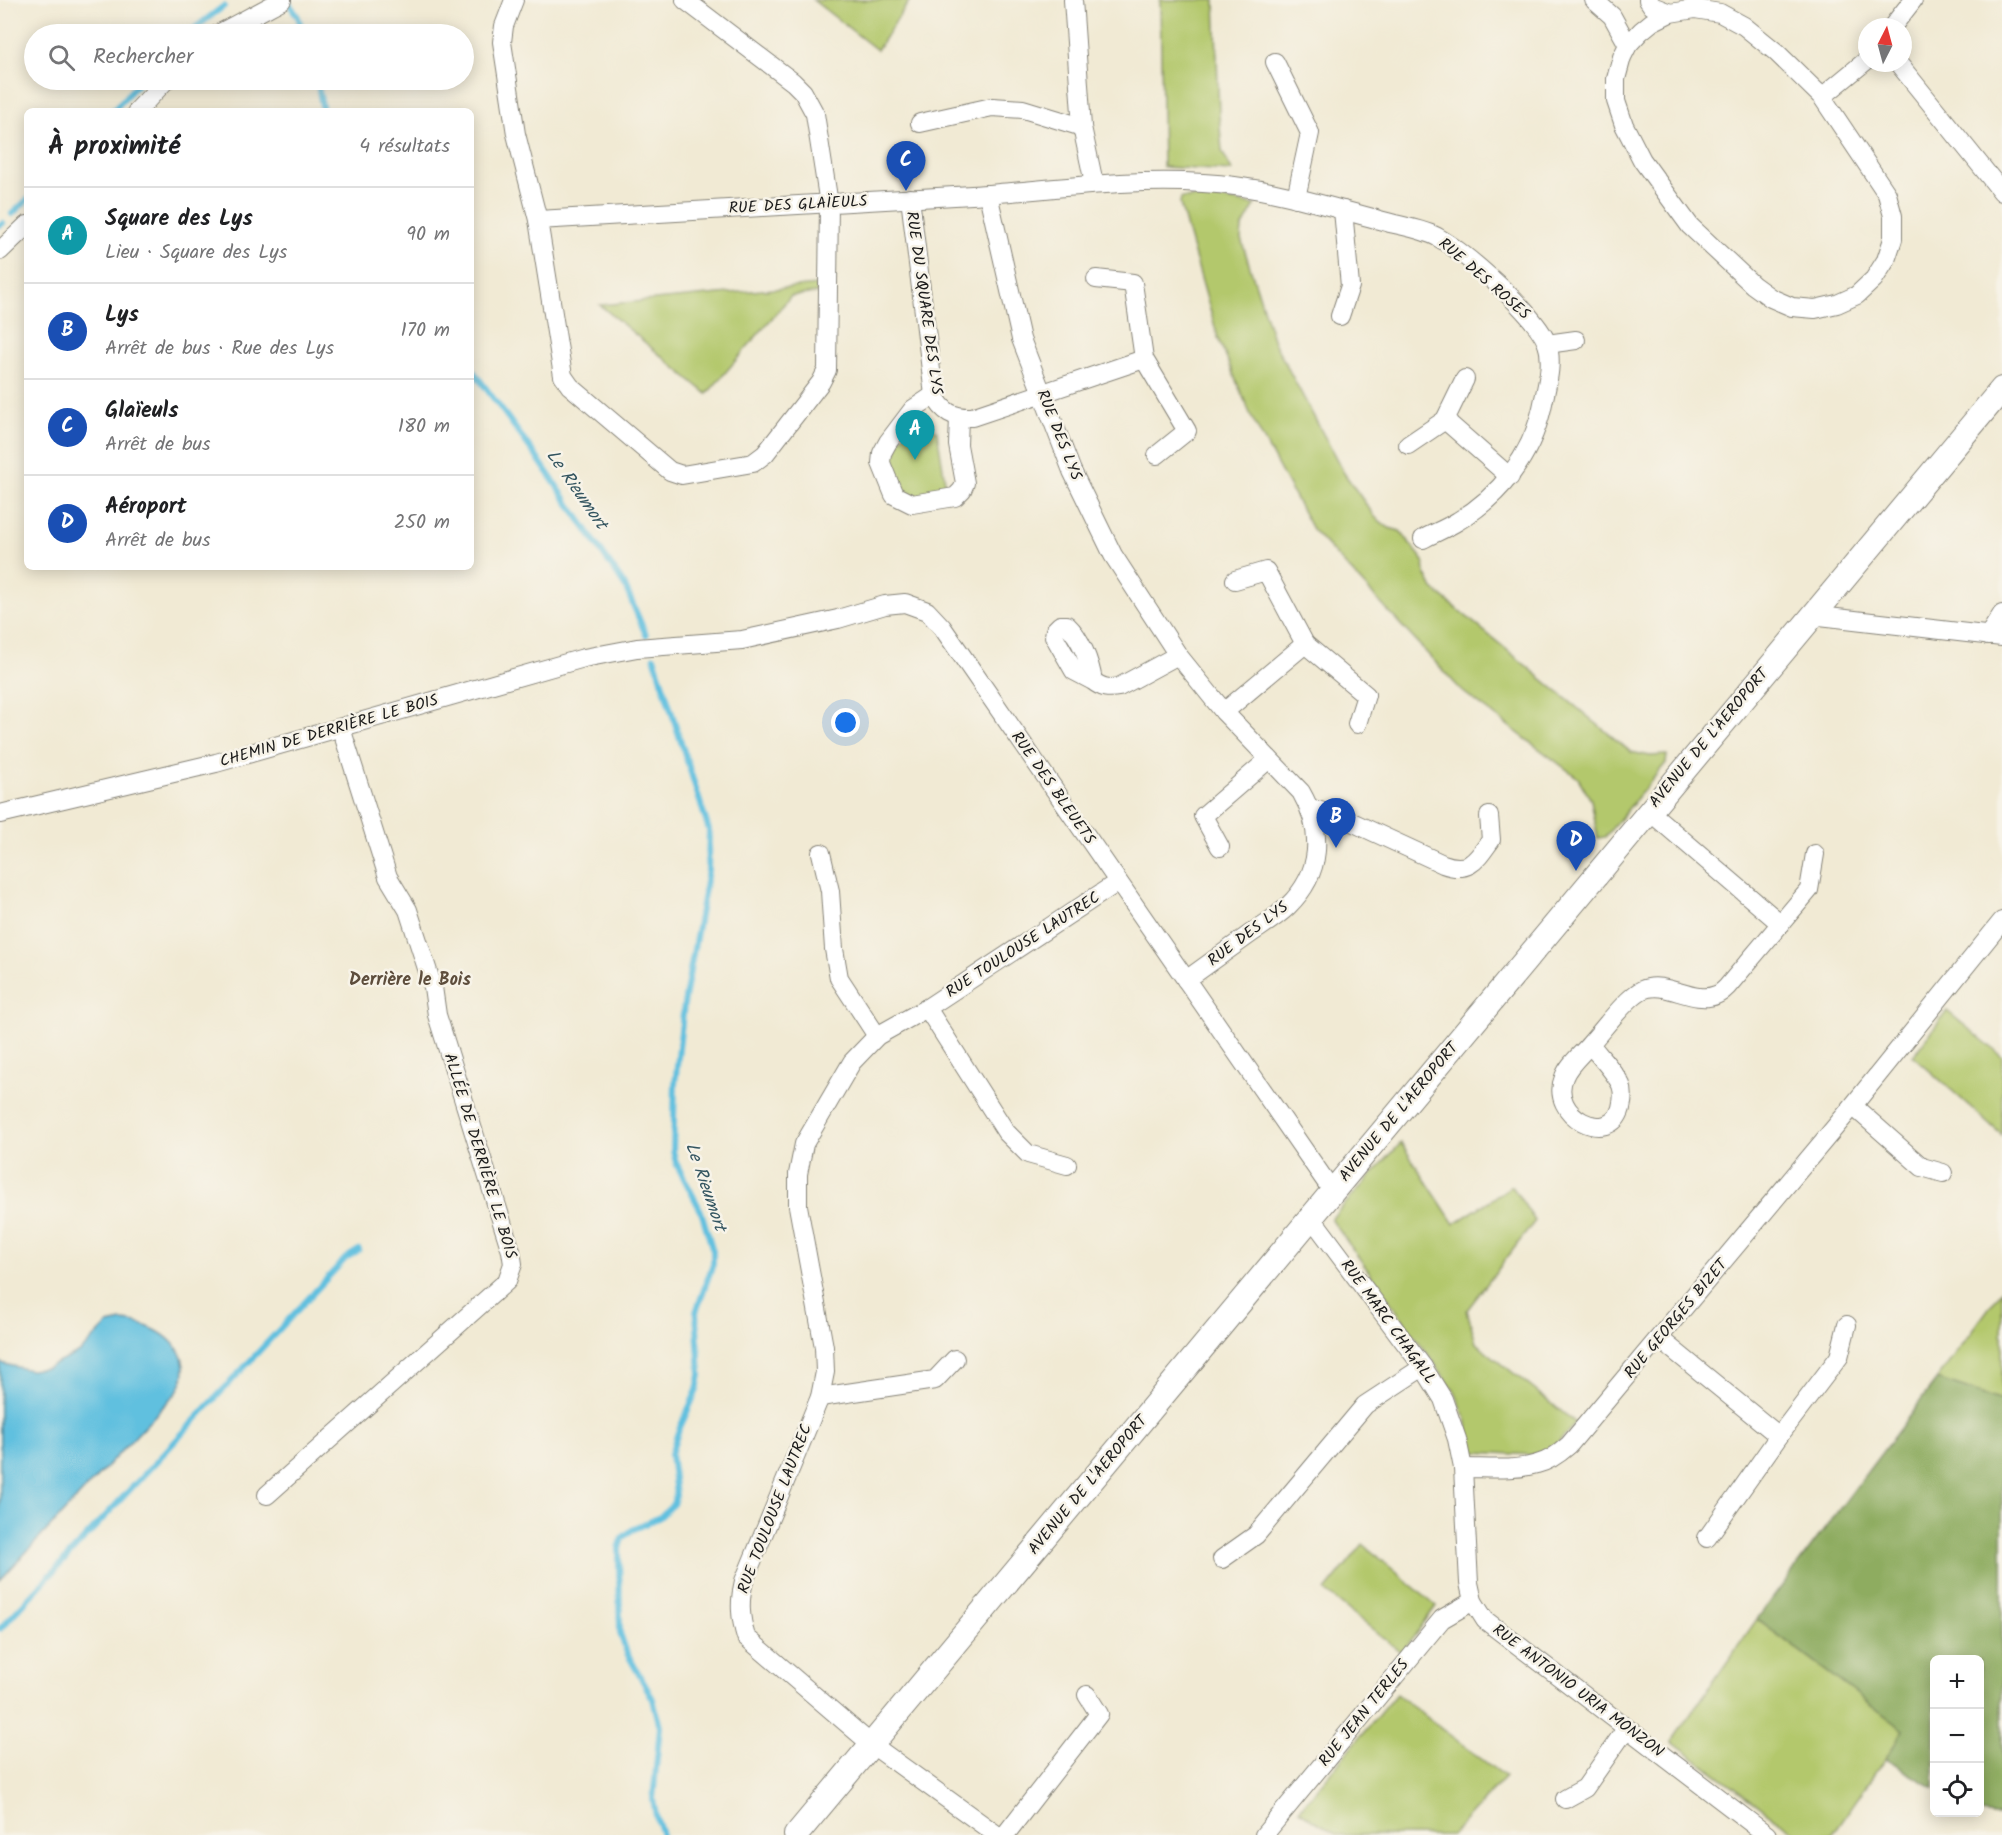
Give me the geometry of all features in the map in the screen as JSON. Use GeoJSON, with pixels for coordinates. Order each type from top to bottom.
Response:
{"type":"FeatureCollection","features":[{"type":"Feature","properties":{"kind":"street"},"geometry":{"type":"LineString","coordinates":[[237,24],[282,0]]}},
{"type":"Feature","properties":{"kind":"street"},"geometry":{"type":"LineString","coordinates":[[514,0],[504,26],[502,42],[516,134],[538,220],[563,376],[570,386],[670,471],[682,475],[753,463],[765,454],[822,382],[827,370],[829,204],[815,114],[803,92],[685,0]]}},
{"type":"Feature","properties":{"kind":"street"},"geometry":{"type":"LineString","coordinates":[[1073,0],[1082,127],[1094,183]]}},
{"type":"Feature","properties":{"kind":"street"},"geometry":{"type":"LineString","coordinates":[[1594,0],[1612,16],[1628,45]]}},
{"type":"Feature","properties":{"kind":"street"},"geometry":{"type":"LineString","coordinates":[[1648,0],[1652,6],[1670,13]]}},
{"type":"Feature","properties":{"kind":"street"},"geometry":{"type":"LineString","coordinates":[[1899,18],[1913,0]]}},
{"type":"Feature","properties":{"kind":"street"},"geometry":{"type":"LineString","coordinates":[[1695,9],[1720,14],[1744,26],[1776,52],[1822,97],[1887,194],[1893,216],[1893,239],[1886,261],[1874,279],[1857,295],[1837,304],[1815,309],[1792,307],[1771,298],[1753,285],[1690,226],[1642,160],[1624,125],[1616,101],[1616,79],[1628,45],[1652,22],[1670,13],[1695,9]]}},
{"type":"Feature","properties":{"kind":"street"},"geometry":{"type":"LineString","coordinates":[[1275,62],[1310,133],[1296,198]]}},
{"type":"Feature","properties":{"kind":"street"},"geometry":{"type":"LineString","coordinates":[[1822,97],[1858,67]]}},
{"type":"Feature","properties":{"kind":"street"},"geometry":{"type":"LineString","coordinates":[[1905,72],[2002,192]]}},
{"type":"Feature","properties":{"kind":"street"},"geometry":{"type":"LineString","coordinates":[[140,108],[157,90]]}},
{"type":"Feature","properties":{"kind":"street"},"geometry":{"type":"LineString","coordinates":[[920,123],[992,107],[1023,109],[1082,127]]}},
{"type":"Feature","properties":{"kind":"street","name":"RUE DES GLAÏEULS"},"geometry":{"type":"LineString","coordinates":[[538,220],[988,194],[1094,183],[1195,183]]}},
{"type":"Feature","properties":{"kind":"street","name":"RUE DES ROSES"},"geometry":{"type":"LineString","coordinates":[[1195,183],[1235,186],[1296,198],[1437,236],[1516,302],[1533,320],[1547,344],[1550,363],[1540,416],[1531,441],[1510,477],[1491,496],[1458,522],[1423,539]]}},
{"type":"Feature","properties":{"kind":"street","name":"RUE DES LYS"},"geometry":{"type":"LineString","coordinates":[[988,194],[1022,339],[1072,471],[1113,555],[1178,655],[1224,712],[1301,792],[1310,808],[1317,832],[1314,866],[1303,890],[1287,908],[1186,980]]}},
{"type":"Feature","properties":{"kind":"street","name":"RUE DU SQUARE DES LYS"},"geometry":{"type":"LineString","coordinates":[[910,198],[934,395],[939,405],[947,412],[959,417]]}},
{"type":"Feature","properties":{"kind":"street"},"geometry":{"type":"LineString","coordinates":[[1341,316],[1350,286],[1342,210]]}},
{"type":"Feature","properties":{"kind":"street"},"geometry":{"type":"LineString","coordinates":[[0,251],[24,228]]}},
{"type":"Feature","properties":{"kind":"street"},"geometry":{"type":"LineString","coordinates":[[1096,279],[1133,283],[1144,359],[1187,431],[1157,456]]}},
{"type":"Feature","properties":{"kind":"street"},"geometry":{"type":"LineString","coordinates":[[1547,344],[1576,340]]}},
{"type":"Feature","properties":{"kind":"street"},"geometry":{"type":"LineString","coordinates":[[934,395],[913,409],[882,453],[881,463],[894,495],[912,504],[955,497],[962,490],[965,483],[958,445],[959,417],[972,417],[1144,359]]}},
{"type":"Feature","properties":{"kind":"street"},"geometry":{"type":"LineString","coordinates":[[1408,445],[1445,420],[1465,379]]}},
{"type":"Feature","properties":{"kind":"street","name":"AVENUE DE L'AEROPORT"},"geometry":{"type":"LineString","coordinates":[[796,1835],[1811,615],[2002,389]]}},
{"type":"Feature","properties":{"kind":"street"},"geometry":{"type":"LineString","coordinates":[[1445,420],[1510,477]]}},
{"type":"Feature","properties":{"kind":"street"},"geometry":{"type":"LineString","coordinates":[[1235,580],[1266,571],[1305,644],[1366,695],[1356,724]]}},
{"type":"Feature","properties":{"kind":"street","name":"RUE DES BLEUETS"},"geometry":{"type":"LineString","coordinates":[[658,646],[742,640],[838,619],[885,605],[905,603],[927,612],[945,632],[1333,1192]]}},
{"type":"Feature","properties":{"kind":"street"},"geometry":{"type":"LineString","coordinates":[[1811,615],[1995,636],[2002,614]]}},
{"type":"Feature","properties":{"kind":"street"},"geometry":{"type":"LineString","coordinates":[[1224,712],[1305,644]]}},
{"type":"Feature","properties":{"kind":"street","name":"CHEMIN DE DERRIÈRE LE BOIS"},"geometry":{"type":"LineString","coordinates":[[0,814],[216,763],[584,658],[658,646]]}},
{"type":"Feature","properties":{"kind":"street"},"geometry":{"type":"LineString","coordinates":[[1093,681],[1109,689],[1119,687],[1178,655]]}},
{"type":"Feature","properties":{"kind":"street","name":"ALLÉE DE DERRIÈRE LE BOIS"},"geometry":{"type":"LineString","coordinates":[[267,1495],[507,1281],[513,1264],[438,1016],[433,987],[412,921],[408,910],[388,878],[341,728]]}},
{"type":"Feature","properties":{"kind":"street"},"geometry":{"type":"LineString","coordinates":[[1220,847],[1203,816],[1269,759]]}},
{"type":"Feature","properties":{"kind":"street"},"geometry":{"type":"LineString","coordinates":[[1310,808],[1341,817],[1443,864],[1459,868],[1475,861],[1491,840],[1489,816]]}},
{"type":"Feature","properties":{"kind":"street"},"geometry":{"type":"LineString","coordinates":[[1649,811],[1781,924]]}},
{"type":"Feature","properties":{"kind":"street"},"geometry":{"type":"LineString","coordinates":[[821,853],[830,891],[834,948],[839,978],[877,1036]]}},
{"type":"Feature","properties":{"kind":"street"},"geometry":{"type":"LineString","coordinates":[[1590,1044],[1642,990],[1652,987],[1701,997],[1715,996],[1727,987],[1809,890],[1815,854]]}},
{"type":"Feature","properties":{"kind":"street","name":"RUE TOULOUSE LAUTREC"},"geometry":{"type":"LineString","coordinates":[[997,1835],[871,1744],[746,1637],[741,1620],[740,1600],[744,1581],[820,1397],[825,1371],[824,1347],[798,1206],[798,1174],[804,1144],[852,1062],[877,1036],[927,1008],[1118,882]]}},
{"type":"Feature","properties":{"kind":"street","name":"RUE GEORGES BIZET"},"geometry":{"type":"LineString","coordinates":[[1462,1468],[1529,1466],[1555,1456],[1569,1445],[1853,1106],[1995,943],[2002,921]]}},
{"type":"Feature","properties":{"kind":"street","name":"RUE TOULOUSE LAUTREC"},"geometry":{"type":"LineString","coordinates":[[927,1008],[1006,1132],[1028,1154],[1067,1165]]}},
{"type":"Feature","properties":{"kind":"street"},"geometry":{"type":"LineString","coordinates":[[1853,1106],[1922,1167],[1943,1173]]}},
{"type":"Feature","properties":{"kind":"street","name":"RUE MARC CHAGALL"},"geometry":{"type":"LineString","coordinates":[[1311,1217],[1423,1367],[1443,1399],[1457,1439],[1462,1468]]}},
{"type":"Feature","properties":{"kind":"street"},"geometry":{"type":"LineString","coordinates":[[1707,1538],[1779,1436],[1839,1357],[1847,1325]]}},
{"type":"Feature","properties":{"kind":"street"},"geometry":{"type":"LineString","coordinates":[[1660,1339],[1779,1436]]}},
{"type":"Feature","properties":{"kind":"street"},"geometry":{"type":"LineString","coordinates":[[820,1397],[935,1380],[955,1359]]}},
{"type":"Feature","properties":{"kind":"street"},"geometry":{"type":"LineString","coordinates":[[1222,1559],[1256,1535],[1365,1406],[1423,1367]]}},
{"type":"Feature","properties":{"kind":"street","name":"RUE ANTONIO URIA MONZON"},"geometry":{"type":"LineString","coordinates":[[1462,1468],[1469,1583],[1473,1601],[1485,1620],[1767,1835]]}},
{"type":"Feature","properties":{"kind":"street","name":"RUE JEAN TERLES"},"geometry":{"type":"LineString","coordinates":[[1264,1835],[1442,1619],[1473,1601]]}},
{"type":"Feature","properties":{"kind":"street"},"geometry":{"type":"LineString","coordinates":[[1005,1835],[1099,1714],[1087,1695]]}},
{"type":"Feature","properties":{"kind":"street"},"geometry":{"type":"LineString","coordinates":[[1565,1799],[1585,1788],[1626,1729]]}},
{"type":"Feature","properties":{"kind":"green space"},"geometry":{"type":"Polygon","coordinates":[[[813,0],[910,0],[877,50],[813,0]]]}},
{"type":"Feature","properties":{"kind":"green space"},"geometry":{"type":"Polygon","coordinates":[[[1160,0],[1215,0],[1222,151],[1232,171],[1163,167],[1160,0]]]}},
{"type":"Feature","properties":{"kind":"green space"},"geometry":{"type":"Polygon","coordinates":[[[1211,197],[1255,205],[1242,228],[1241,239],[1274,342],[1344,473],[1375,517],[1389,528],[1400,531],[1424,561],[1425,573],[1433,589],[1631,752],[1650,756],[1667,755],[1666,763],[1605,837],[1598,838],[1591,800],[1578,778],[1462,691],[1312,529],[1252,418],[1218,338],[1180,204],[1181,198],[1211,197]]]}},
{"type":"Feature","properties":{"kind":"green space"},"geometry":{"type":"Polygon","coordinates":[[[817,285],[817,293],[791,296],[707,394],[600,305],[817,285]]]}},
{"type":"Feature","properties":{"kind":"green space"},"geometry":{"type":"Polygon","coordinates":[[[921,423],[937,431],[946,488],[942,492],[915,498],[900,492],[888,464],[892,451],[900,440],[921,423]]]}},
{"type":"Feature","properties":{"kind":"green space"},"geometry":{"type":"Polygon","coordinates":[[[1947,1011],[2002,1056],[2002,1135],[1913,1056],[1947,1011]]]}},
{"type":"Feature","properties":{"kind":"green space"},"geometry":{"type":"Polygon","coordinates":[[[1401,1143],[1454,1224],[1512,1186],[1535,1221],[1467,1310],[1476,1343],[1576,1423],[1549,1452],[1535,1455],[1473,1452],[1466,1419],[1455,1392],[1331,1219],[1401,1143]]]}},
{"type":"Feature","properties":{"kind":"green space"},"geometry":{"type":"Polygon","coordinates":[[[2002,1290],[2002,1401],[1937,1379],[2002,1290]]]}},
{"type":"Feature","properties":{"kind":"green space"},"geometry":{"type":"Polygon","coordinates":[[[1937,1379],[2002,1401],[2002,1816],[1984,1814],[1984,1655],[1930,1655],[1930,1786],[1885,1759],[1904,1730],[1757,1619],[1937,1379]]]}},
{"type":"Feature","properties":{"kind":"green space"},"geometry":{"type":"Polygon","coordinates":[[[1363,1544],[1436,1606],[1402,1653],[1325,1591],[1363,1544]]]}},
{"type":"Feature","properties":{"kind":"green space"},"geometry":{"type":"Polygon","coordinates":[[[1757,1619],[1905,1730],[1832,1835],[1798,1835],[1672,1741],[1757,1619]]]}},
{"type":"Feature","properties":{"kind":"green space"},"geometry":{"type":"Polygon","coordinates":[[[1396,1694],[1505,1777],[1452,1835],[1337,1835],[1299,1810],[1396,1694]]]}},
{"type":"Feature","properties":{"kind":"water"},"geometry":{"type":"Polygon","coordinates":[[[122,1321],[150,1327],[173,1343],[184,1365],[183,1379],[176,1393],[0,1580],[0,1363],[30,1370],[47,1368],[80,1352],[108,1324],[122,1321]]]}},
{"type":"Feature","properties":{"kind":"waterway","name":"Le Rieumort"},"geometry":{"type":"LineString","coordinates":[[288,2],[300,24]]}},
{"type":"Feature","properties":{"kind":"waterway"},"geometry":{"type":"LineString","coordinates":[[200,24],[224,6]]}},
{"type":"Feature","properties":{"kind":"waterway"},"geometry":{"type":"LineString","coordinates":[[116,108],[132,90]]}},
{"type":"Feature","properties":{"kind":"waterway","name":"Le Rieumort"},"geometry":{"type":"LineString","coordinates":[[319,90],[322,108]]}},
{"type":"Feature","properties":{"kind":"waterway"},"geometry":{"type":"LineString","coordinates":[[12,214],[24,203]]}},
{"type":"Feature","properties":{"kind":"waterway","name":"Le Rieumort"},"geometry":{"type":"LineString","coordinates":[[474,372],[541,463],[625,586],[646,635]]}},
{"type":"Feature","properties":{"kind":"waterway","name":"Le Rieumort"},"geometry":{"type":"LineString","coordinates":[[654,657],[709,830],[708,871],[684,1004],[675,1084],[673,1151],[676,1163],[701,1211],[713,1251],[713,1264],[696,1312],[700,1375],[697,1390],[671,1454],[676,1495],[673,1504],[660,1517],[632,1530],[622,1538],[619,1548],[620,1633],[627,1653],[653,1699],[660,1727],[653,1799],[662,1835]]}},
{"type":"Feature","properties":{"kind":"waterway"},"geometry":{"type":"LineString","coordinates":[[0,1629],[346,1258],[359,1250]]}},
{"type":"Feature","properties":{"kind":"place","name":"Glaïeuls"},"geometry":{"type":"Point","coordinates":[906,191]}},
{"type":"Feature","properties":{"kind":"place","name":"Square des Lys"},"geometry":{"type":"Point","coordinates":[915,460]}},
{"type":"Feature","properties":{"kind":"place","name":"Lys"},"geometry":{"type":"Point","coordinates":[1336,848]}},
{"type":"Feature","properties":{"kind":"place","name":"Aéroport"},"geometry":{"type":"Point","coordinates":[1576,871]}},
{"type":"Feature","properties":{"kind":"district","name":"Derrière le Bois"},"geometry":{"type":"Point","coordinates":[410,980]}}]}
